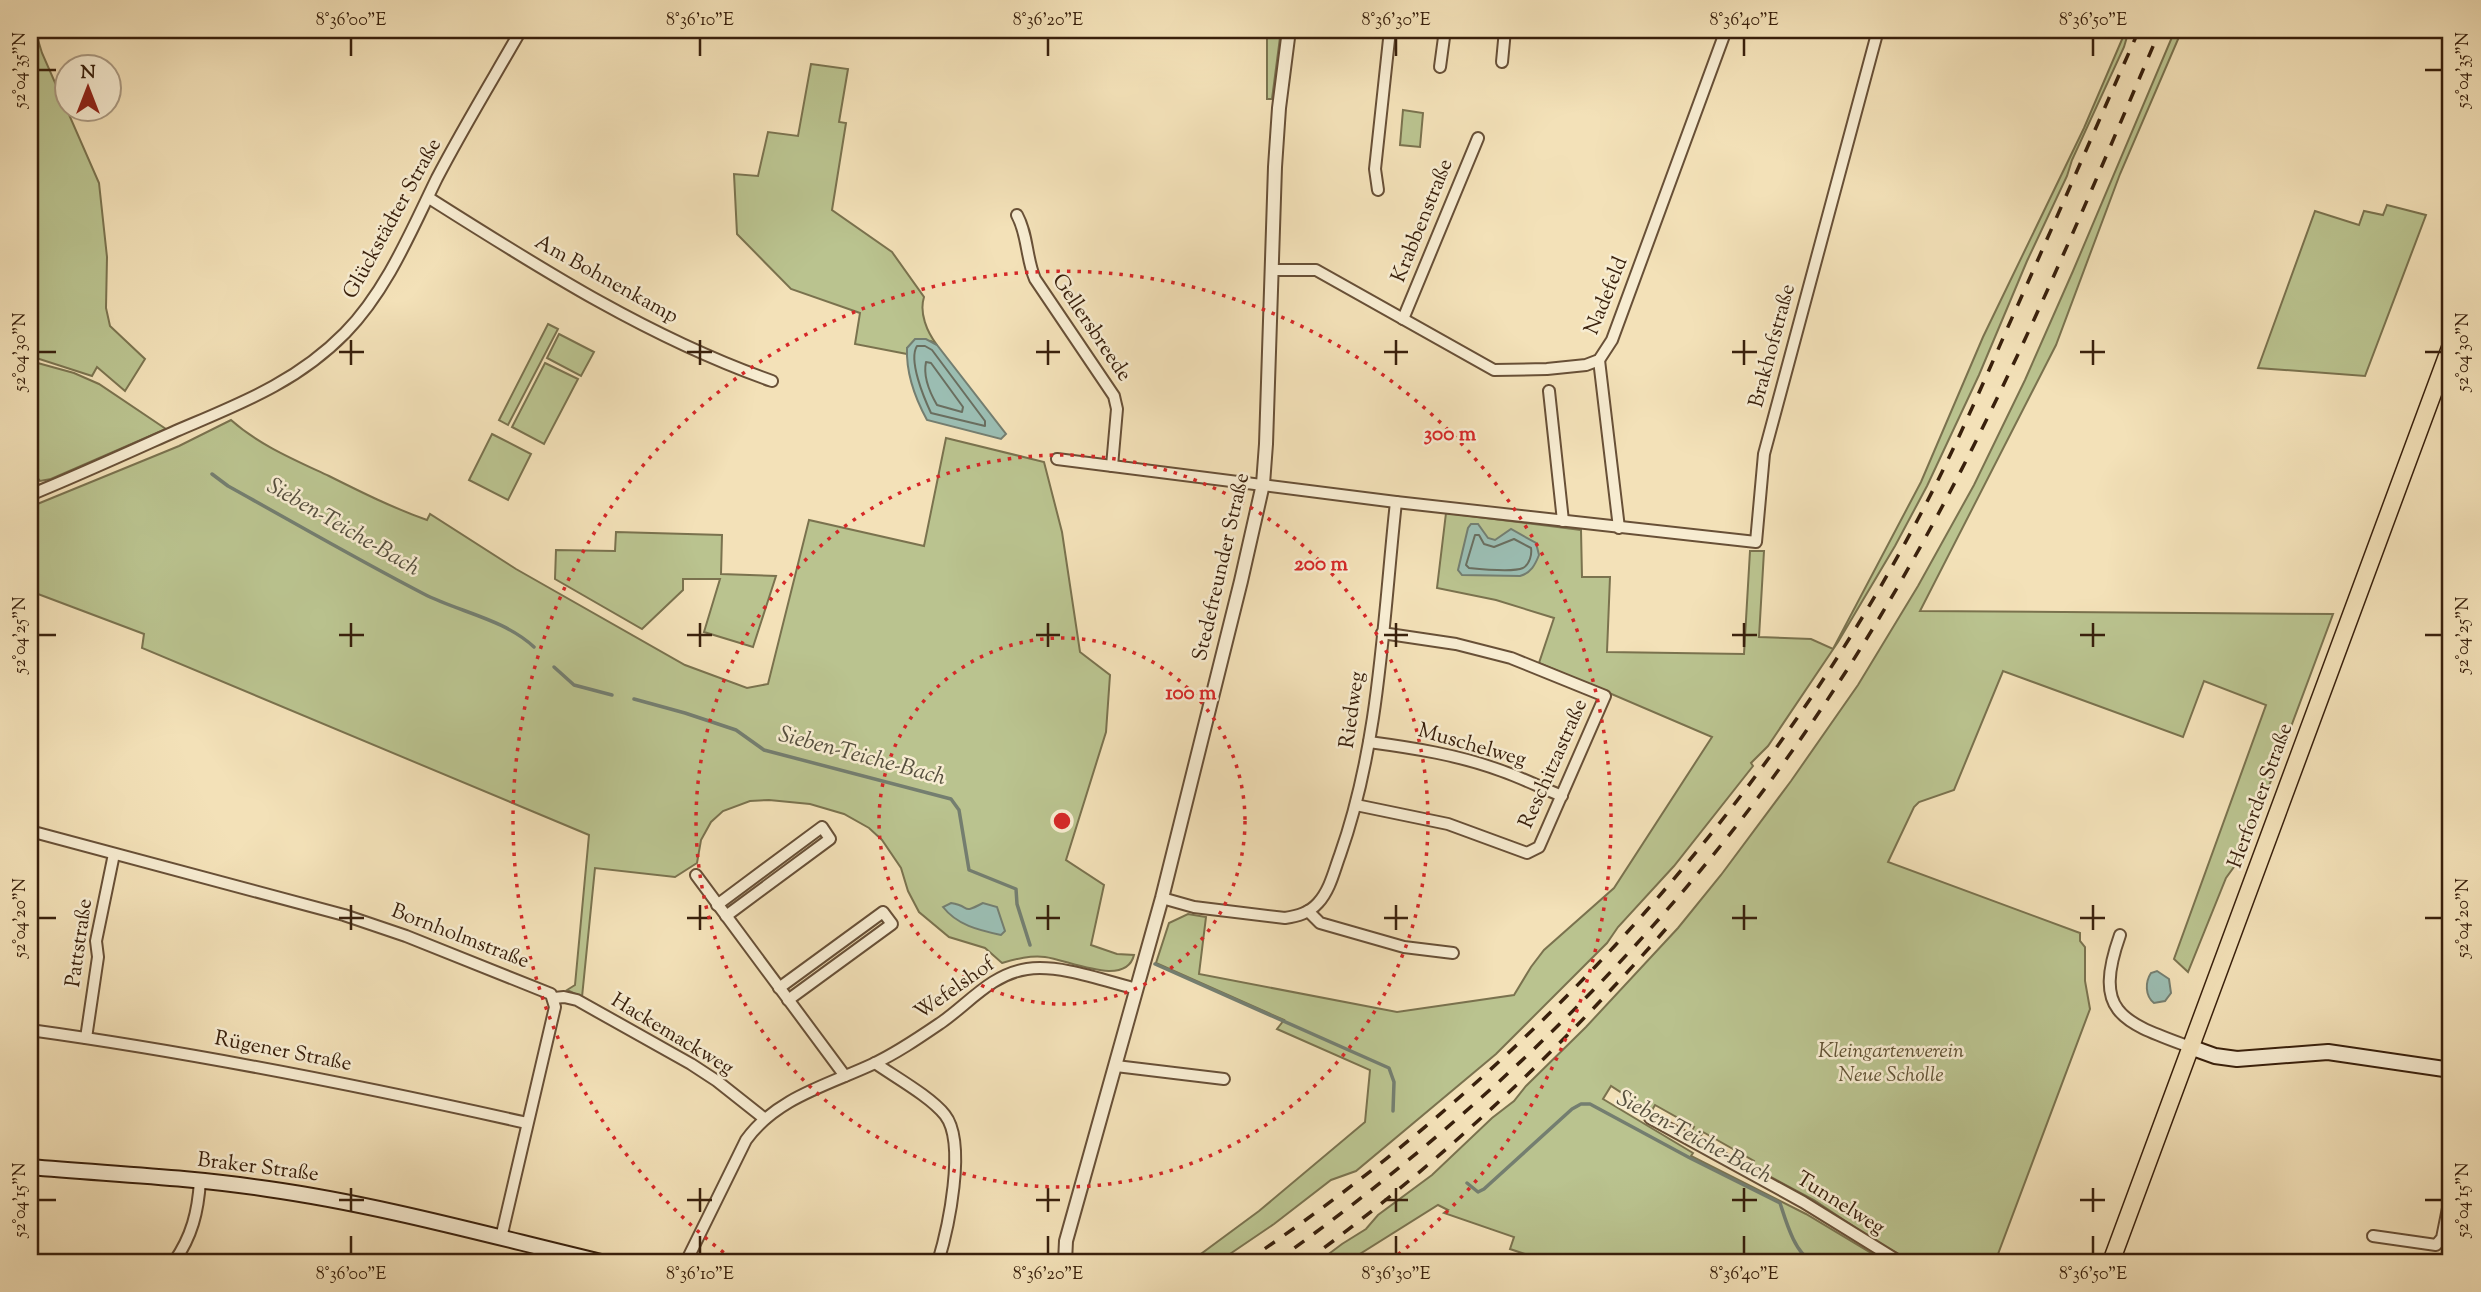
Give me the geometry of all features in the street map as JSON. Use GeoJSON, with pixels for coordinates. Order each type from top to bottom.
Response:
{"type":"FeatureCollection","features":[{"type":"Feature","properties":{"kind":"main road","name":"Herforder Straße"},"geometry":{"type":"LineString","coordinates":[[2111,1262],[2451,345]]}},
{"type":"Feature","properties":{"kind":"main road"},"geometry":{"type":"LineString","coordinates":[[2190,1048],[2236,1059],[2328,1052],[2451,1070]]}},
{"type":"Feature","properties":{"kind":"main road","name":"Braker Straße"},"geometry":{"type":"LineString","coordinates":[[30,1167],[268,1188],[332,1199],[601,1262]]}},
{"type":"Feature","properties":{"kind":"street","name":"Glückstädter Straße"},"geometry":{"type":"LineString","coordinates":[[30,495],[229,409],[298,373],[332,345],[359,318],[398,257],[439,175],[521,30]]}},
{"type":"Feature","properties":{"kind":"street","name":"Stedefreunder Straße"},"geometry":{"type":"LineString","coordinates":[[1065,1262],[1066,1241],[1162,898],[1263,484],[1278,117],[1289,30]]}},
{"type":"Feature","properties":{"kind":"street"},"geometry":{"type":"LineString","coordinates":[[1378,190],[1375,169],[1390,30]]}},
{"type":"Feature","properties":{"kind":"street"},"geometry":{"type":"LineString","coordinates":[[1440,67],[1445,30]]}},
{"type":"Feature","properties":{"kind":"street"},"geometry":{"type":"LineString","coordinates":[[1502,62],[1506,30]]}},
{"type":"Feature","properties":{"kind":"street","name":"Nadefeld"},"geometry":{"type":"LineString","coordinates":[[1272,270],[1316,271],[1494,370],[1547,369],[1586,365],[1599,360],[1612,340],[1726,30]]}},
{"type":"Feature","properties":{"kind":"street","name":"Brakhofstraße"},"geometry":{"type":"LineString","coordinates":[[1263,484],[1396,502],[1756,542],[1764,454],[1878,30]]}},
{"type":"Feature","properties":{"kind":"street"},"geometry":{"type":"LineString","coordinates":[[2086,30],[2106,30]]}},
{"type":"Feature","properties":{"kind":"street","name":"Krabbenstraße"},"geometry":{"type":"LineString","coordinates":[[1403,319],[1478,138]]}},
{"type":"Feature","properties":{"kind":"street","name":"Am Bohnenkamp"},"geometry":{"type":"LineString","coordinates":[[429,198],[545,272],[719,362],[772,381]]}},
{"type":"Feature","properties":{"kind":"street","name":"Gellersbreede"},"geometry":{"type":"LineString","coordinates":[[1017,215],[1024,231],[1035,279],[1116,402],[1112,466]]}},
{"type":"Feature","properties":{"kind":"street"},"geometry":{"type":"LineString","coordinates":[[1599,360],[1619,528]]}},
{"type":"Feature","properties":{"kind":"street"},"geometry":{"type":"LineString","coordinates":[[1549,391],[1563,521]]}},
{"type":"Feature","properties":{"kind":"street"},"geometry":{"type":"LineString","coordinates":[[1057,459],[1263,484]]}},
{"type":"Feature","properties":{"kind":"street","name":"Riedweg"},"geometry":{"type":"LineString","coordinates":[[1308,911],[1318,903],[1328,886],[1356,804],[1369,742],[1396,502]]}},
{"type":"Feature","properties":{"kind":"street","name":"Reschitzastraße"},"geometry":{"type":"LineString","coordinates":[[1356,804],[1448,824],[1527,853],[1539,847],[1605,695],[1511,658],[1456,645],[1382,633]]}},
{"type":"Feature","properties":{"kind":"street","name":"Muschelweg"},"geometry":{"type":"LineString","coordinates":[[1369,742],[1419,749],[1471,761],[1562,796]]}},
{"type":"Feature","properties":{"kind":"street"},"geometry":{"type":"LineString","coordinates":[[717,905],[822,827],[830,839],[726,916]]}},
{"type":"Feature","properties":{"kind":"street","name":"Bornholmstraße"},"geometry":{"type":"LineString","coordinates":[[30,831],[349,916],[543,989],[554,998]]}},
{"type":"Feature","properties":{"kind":"street","name":"Pattstraße"},"geometry":{"type":"LineString","coordinates":[[86,1038],[98,957],[96,941],[114,854]]}},
{"type":"Feature","properties":{"kind":"street"},"geometry":{"type":"LineString","coordinates":[[696,875],[845,1076]]}},
{"type":"Feature","properties":{"kind":"street"},"geometry":{"type":"LineString","coordinates":[[1162,898],[1194,907],[1274,917],[1297,916],[1308,911],[1320,923],[1404,947],[1453,953]]}},
{"type":"Feature","properties":{"kind":"street"},"geometry":{"type":"LineString","coordinates":[[779,988],[883,912],[892,924],[788,1000]]}},
{"type":"Feature","properties":{"kind":"street"},"geometry":{"type":"LineString","coordinates":[[2120,935],[2109,969],[2112,1000],[2121,1014],[2133,1023],[2190,1048]]}},
{"type":"Feature","properties":{"kind":"street","name":"Wefelshof"},"geometry":{"type":"LineString","coordinates":[[686,1262],[738,1154],[754,1128],[795,1098],[876,1063],[939,1024],[989,984],[1014,972],[1039,968],[1058,970],[1137,989]]}},
{"type":"Feature","properties":{"kind":"street"},"geometry":{"type":"LineString","coordinates":[[501,1238],[555,1007],[554,998]]}},
{"type":"Feature","properties":{"kind":"street","name":"Hackemackweg"},"geometry":{"type":"LineString","coordinates":[[554,998],[577,1000],[683,1059],[717,1081],[765,1119]]}},
{"type":"Feature","properties":{"kind":"street","name":"Rügener Straße"},"geometry":{"type":"LineString","coordinates":[[30,1030],[230,1061],[527,1123]]}},
{"type":"Feature","properties":{"kind":"street"},"geometry":{"type":"LineString","coordinates":[[876,1063],[936,1106],[949,1121],[953,1133],[952,1207],[939,1262]]}},
{"type":"Feature","properties":{"kind":"street"},"geometry":{"type":"LineString","coordinates":[[1116,1066],[1223,1079]]}},
{"type":"Feature","properties":{"kind":"street","name":"Tunnelweg"},"geometry":{"type":"LineString","coordinates":[[1650,1118],[1803,1202],[1900,1262]]}},
{"type":"Feature","properties":{"kind":"street"},"geometry":{"type":"LineString","coordinates":[[174,1262],[192,1232],[198,1208],[200,1181]]}},
{"type":"Feature","properties":{"kind":"street"},"geometry":{"type":"LineString","coordinates":[[2373,1236],[2436,1245],[2442,1238],[2451,1193]]}},
{"type":"Feature","properties":{"kind":"green space"},"geometry":{"type":"Polygon","coordinates":[[[30,30],[35,30],[52,76],[52,122],[72,122],[99,183],[107,257],[106,308],[110,326],[145,359],[125,391],[97,367],[92,376],[30,356],[30,310],[33,310],[30,298],[30,30]]]}},
{"type":"Feature","properties":{"kind":"green space"},"geometry":{"type":"Polygon","coordinates":[[[1267,30],[1281,30],[1272,99],[1267,99],[1267,30]]]}},
{"type":"Feature","properties":{"kind":"green space"},"geometry":{"type":"Polygon","coordinates":[[[2126,30],[2129,30],[2124,47],[1927,486],[1838,642],[1768,746],[1751,763],[1753,766],[1674,866],[1618,927],[1607,943],[1496,1054],[1356,1171],[1331,1180],[1274,1224],[1218,1262],[1190,1262],[1259,1211],[1365,1122],[1370,1070],[1277,1029],[1284,1020],[1156,963],[1169,923],[1188,914],[1206,917],[1199,974],[1397,1012],[1514,995],[1544,950],[1614,888],[1712,737],[1539,663],[1554,618],[1496,600],[1437,588],[1446,513],[1581,530],[1582,577],[1610,577],[1607,652],[1744,654],[1750,551],[1764,551],[1759,637],[1811,639],[1833,649],[1921,482],[1983,337],[2084,128],[2126,30]]]}},
{"type":"Feature","properties":{"kind":"green space","name":"Kleingartenverein Neue Scholle"},"geometry":{"type":"Polygon","coordinates":[[[2175,30],[2182,30],[2120,174],[2056,345],[1920,611],[2333,614],[2244,853],[2226,878],[2188,972],[2174,959],[2266,705],[2204,681],[2183,737],[2003,671],[1954,790],[1919,802],[1914,807],[1888,862],[2080,933],[2080,941],[2085,947],[2085,981],[2090,1009],[1995,1262],[1913,1262],[1880,1244],[1814,1200],[1752,1167],[1754,1161],[1703,1132],[1699,1139],[1690,1134],[1694,1127],[1655,1105],[1651,1112],[1611,1086],[1603,1099],[1693,1153],[1691,1156],[1806,1214],[1886,1262],[1549,1262],[1510,1249],[1514,1237],[1444,1213],[1448,1210],[1438,1205],[1347,1262],[1318,1262],[1366,1229],[1378,1215],[1432,1175],[1492,1118],[1514,1101],[1586,1027],[1678,928],[1721,875],[1858,685],[1918,586],[1974,485],[2025,380],[2175,30]]]}},
{"type":"Feature","properties":{"kind":"green space"},"geometry":{"type":"Polygon","coordinates":[[[811,64],[848,69],[839,122],[846,123],[832,210],[892,252],[924,297],[925,322],[937,345],[931,341],[907,348],[907,354],[855,344],[860,313],[791,289],[737,234],[734,174],[758,176],[768,132],[798,136],[811,64]]]}},
{"type":"Feature","properties":{"kind":"green space"},"geometry":{"type":"Polygon","coordinates":[[[1403,110],[1423,113],[1420,147],[1400,145],[1403,110]]]}},
{"type":"Feature","properties":{"kind":"green space"},"geometry":{"type":"Polygon","coordinates":[[[2387,205],[2426,215],[2365,376],[2258,368],[2315,211],[2359,225],[2364,211],[2383,215],[2387,205]]]}},
{"type":"Feature","properties":{"kind":"green space"},"geometry":{"type":"Polygon","coordinates":[[[548,324],[558,329],[508,425],[499,420],[548,324]]]}},
{"type":"Feature","properties":{"kind":"green space"},"geometry":{"type":"Polygon","coordinates":[[[559,334],[594,352],[581,376],[547,358],[559,334]]]}},
{"type":"Feature","properties":{"kind":"green space"},"geometry":{"type":"Polygon","coordinates":[[[34,362],[74,373],[99,384],[166,429],[51,479],[40,481],[33,468],[34,362]]]}},
{"type":"Feature","properties":{"kind":"green space"},"geometry":{"type":"Polygon","coordinates":[[[545,363],[578,379],[544,444],[512,427],[545,363]]]}},
{"type":"Feature","properties":{"kind":"green space"},"geometry":{"type":"Polygon","coordinates":[[[231,420],[278,451],[365,494],[427,520],[430,514],[516,569],[685,665],[747,688],[768,684],[809,520],[924,546],[946,438],[1044,462],[1062,532],[1080,652],[1110,675],[1106,732],[1066,860],[1104,885],[1091,945],[1117,954],[1134,955],[1129,965],[1120,970],[1096,970],[1040,957],[1002,963],[985,948],[949,937],[919,912],[908,891],[901,868],[882,840],[869,828],[844,814],[810,804],[769,800],[750,801],[723,811],[711,822],[701,840],[697,863],[675,877],[595,868],[582,997],[567,990],[575,985],[589,835],[142,648],[144,634],[30,591],[30,507],[179,446],[231,420]]]}},
{"type":"Feature","properties":{"kind":"green space"},"geometry":{"type":"Polygon","coordinates":[[[492,434],[531,454],[508,500],[469,480],[492,434]]]}},
{"type":"Feature","properties":{"kind":"green space"},"geometry":{"type":"Polygon","coordinates":[[[616,532],[722,535],[721,574],[776,576],[753,647],[704,632],[720,579],[683,579],[683,590],[642,629],[555,579],[556,550],[615,551],[616,532]]]}},
{"type":"Feature","properties":{"kind":"water"},"geometry":{"type":"Polygon","coordinates":[[[915,339],[926,339],[937,345],[1006,434],[1001,439],[927,420],[915,394],[908,367],[907,348],[915,339]]]}},
{"type":"Feature","properties":{"kind":"water"},"geometry":{"type":"Polygon","coordinates":[[[1471,524],[1478,524],[1488,538],[1495,540],[1511,529],[1536,543],[1539,555],[1534,565],[1520,576],[1462,575],[1458,570],[1471,524]]]}},
{"type":"Feature","properties":{"kind":"water"},"geometry":{"type":"Polygon","coordinates":[[[951,903],[968,909],[983,903],[997,907],[1005,931],[1001,935],[961,922],[943,907],[951,903]]]}},
{"type":"Feature","properties":{"kind":"water"},"geometry":{"type":"Polygon","coordinates":[[[2157,971],[2169,979],[2171,993],[2165,1001],[2154,1003],[2149,997],[2147,985],[2151,973],[2157,971]]]}},
{"type":"Feature","properties":{"kind":"waterway"},"geometry":{"type":"LineString","coordinates":[[30,226],[37,236]]}},
{"type":"Feature","properties":{"kind":"waterway","name":"Sieben-Teiche-Bach"},"geometry":{"type":"LineString","coordinates":[[212,474],[228,486],[399,581],[509,629],[534,647]]}},
{"type":"Feature","properties":{"kind":"waterway","name":"Sieben-Teiche-Bach"},"geometry":{"type":"LineString","coordinates":[[554,667],[574,685],[612,695]]}},
{"type":"Feature","properties":{"kind":"waterway","name":"Sieben-Teiche-Bach"},"geometry":{"type":"LineString","coordinates":[[634,699],[736,730],[764,750],[951,799],[959,810],[969,870],[1016,889],[1017,904],[1030,945]]}},
{"type":"Feature","properties":{"kind":"waterway","name":"Sieben-Teiche-Bach"},"geometry":{"type":"LineString","coordinates":[[1155,964],[1389,1068],[1394,1082],[1393,1111]]}},
{"type":"Feature","properties":{"kind":"waterway","name":"Sieben-Teiche-Bach"},"geometry":{"type":"LineString","coordinates":[[1467,1183],[1478,1192],[1484,1189],[1572,1109],[1581,1104],[1590,1104],[1780,1203],[1796,1244],[1806,1257],[1823,1262],[1863,1262]]}},
{"type":"Feature","properties":{"kind":"railway"},"geometry":{"type":"LineString","coordinates":[[1245,1262],[1348,1189],[1446,1109],[1539,1023],[1627,932],[1710,836],[1786,734],[1855,629],[1930,496],[1975,401],[2139,30]]}},
{"type":"Feature","properties":{"kind":"railway"},"geometry":{"type":"LineString","coordinates":[[1275,1262],[1358,1200],[1438,1135],[1514,1067],[1587,996],[1656,922],[1722,844],[1784,762],[1843,676],[1935,521],[2053,278],[2160,30]]}},
{"type":"Feature","properties":{"kind":"railway"},"geometry":{"type":"LineString","coordinates":[[1305,1262],[1403,1185],[1497,1103],[1587,1015],[1671,923]]}}]}
